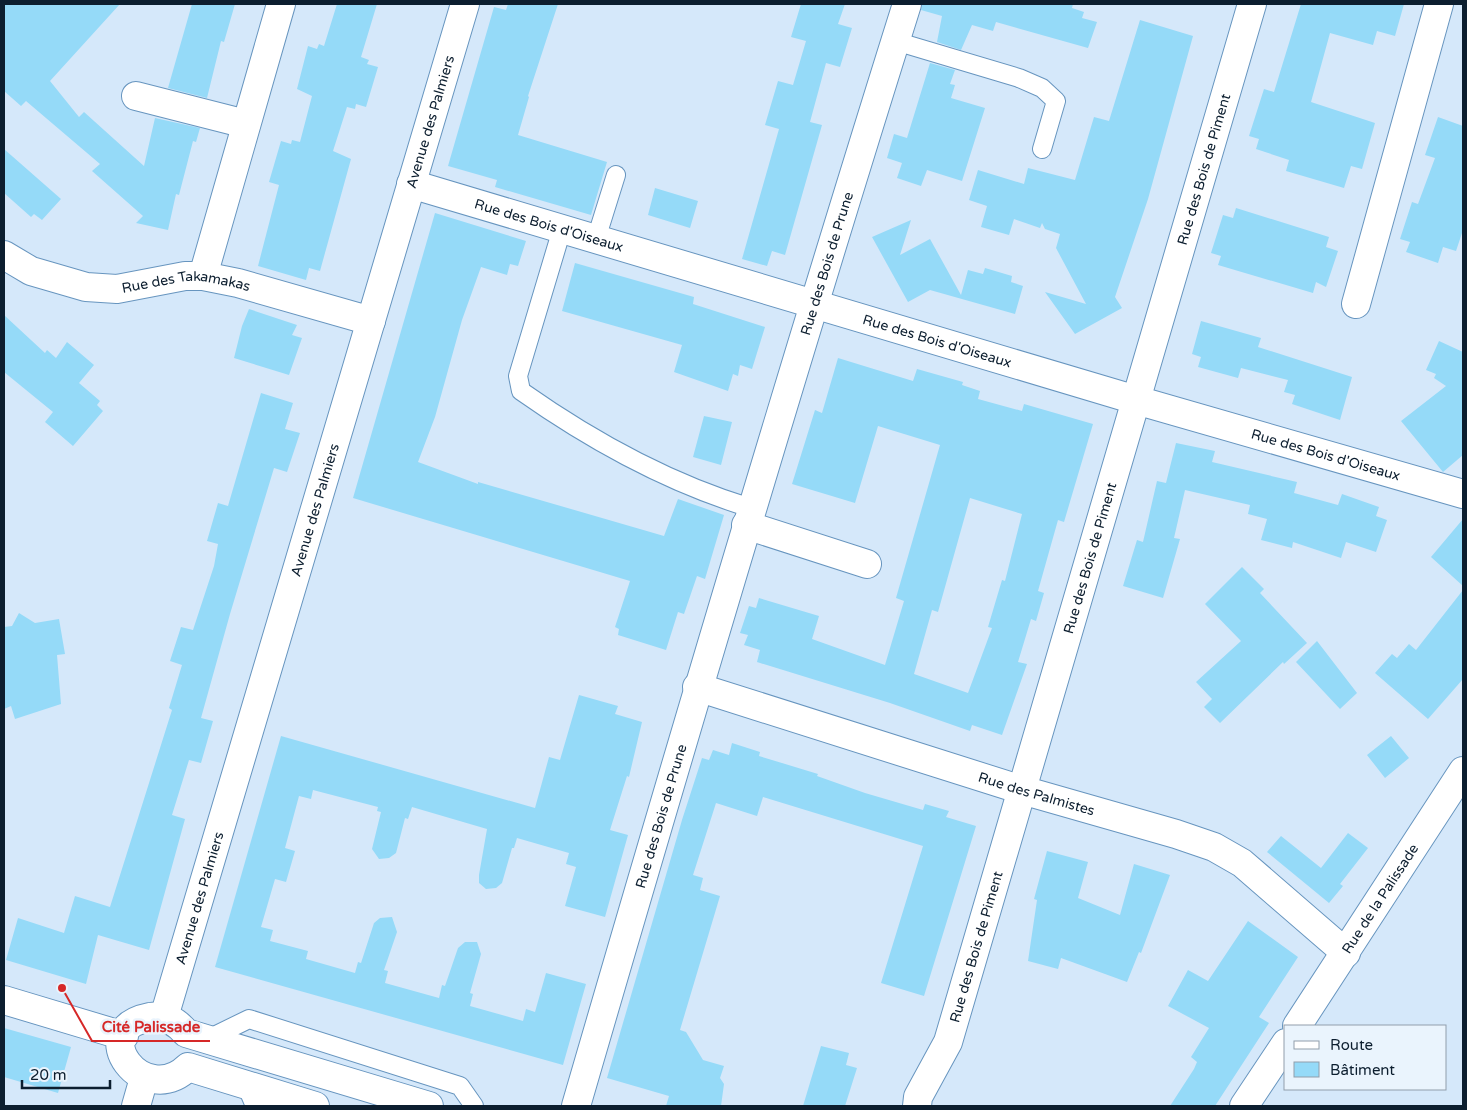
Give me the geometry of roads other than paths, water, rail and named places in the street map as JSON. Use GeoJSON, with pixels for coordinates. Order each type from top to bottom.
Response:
{"type":"FeatureCollection","features":[{"type":"Feature","properties":{"kind":"street"},"geometry":{"type":"LineString","coordinates":[[203,276],[281,4]]}},
{"type":"Feature","properties":{"kind":"street","name":"Avenue des Palmiers"},"geometry":{"type":"LineString","coordinates":[[164,1018],[465,4]]}},
{"type":"Feature","properties":{"kind":"street","name":"Rue des Bois de Prune"},"geometry":{"type":"LineString","coordinates":[[576,1106],[748,516],[812,304],[907,4]]}},
{"type":"Feature","properties":{"kind":"street","name":"Rue des Bois de Piment"},"geometry":{"type":"LineString","coordinates":[[916,1106],[918,1097],[948,1042],[1252,4]]}},
{"type":"Feature","properties":{"kind":"street"},"geometry":{"type":"LineString","coordinates":[[1356,304],[1439,4]]}},
{"type":"Feature","properties":{"kind":"street"},"geometry":{"type":"LineString","coordinates":[[136,96],[246,124]]}},
{"type":"Feature","properties":{"kind":"street","name":"Rue des Bois d'Oiseaux"},"geometry":{"type":"LineString","coordinates":[[411,184],[1136,400],[1463,494]]}},
{"type":"Feature","properties":{"kind":"street","name":"Rue des Takamakas"},"geometry":{"type":"LineString","coordinates":[[4,255],[30,271],[86,287],[117,289],[185,276],[203,276],[238,283],[371,321]]}},
{"type":"Feature","properties":{"kind":"street"},"geometry":{"type":"LineString","coordinates":[[748,516],[867,564]]}},
{"type":"Feature","properties":{"kind":"street","name":"Rue des Palmistes"},"geometry":{"type":"LineString","coordinates":[[697,687],[1022,790],[1176,834],[1214,847],[1242,863],[1346,953]]}},
{"type":"Feature","properties":{"kind":"street","name":"Rue de la Palissade"},"geometry":{"type":"LineString","coordinates":[[1298,1025],[1463,771]]}},
{"type":"Feature","properties":{"kind":"street"},"geometry":{"type":"LineString","coordinates":[[4,1000],[124,1036]]}},
{"type":"Feature","properties":{"kind":"street"},"geometry":{"type":"LineString","coordinates":[[315,1106],[250,1096],[188,1068],[182,1076],[163,1087],[139,1096],[132,1079],[125,1070],[120,1047],[130,1026],[140,1020],[152,1017],[164,1018],[196,1037],[430,1106]]}},
{"type":"Feature","properties":{"kind":"street"},"geometry":{"type":"LineString","coordinates":[[1244,1106],[1284,1046]]}},
{"type":"Feature","properties":{"kind":"lane"},"geometry":{"type":"LineString","coordinates":[[895,41],[1019,78],[1042,88],[1056,101],[1042,149]]}},
{"type":"Feature","properties":{"kind":"lane"},"geometry":{"type":"LineString","coordinates":[[596,239],[616,174]]}},
{"type":"Feature","properties":{"kind":"lane"},"geometry":{"type":"LineString","coordinates":[[562,229],[518,376],[522,391],[551,412],[643,466],[709,495],[748,516]]}},
{"type":"Feature","properties":{"kind":"lane"},"geometry":{"type":"LineString","coordinates":[[196,1037],[249,1019],[460,1086],[474,1106]]}},
{"type":"Feature","properties":{"kind":"place","name":"Cité Palissade"},"geometry":{"type":"Point","coordinates":[62,988]}}]}
